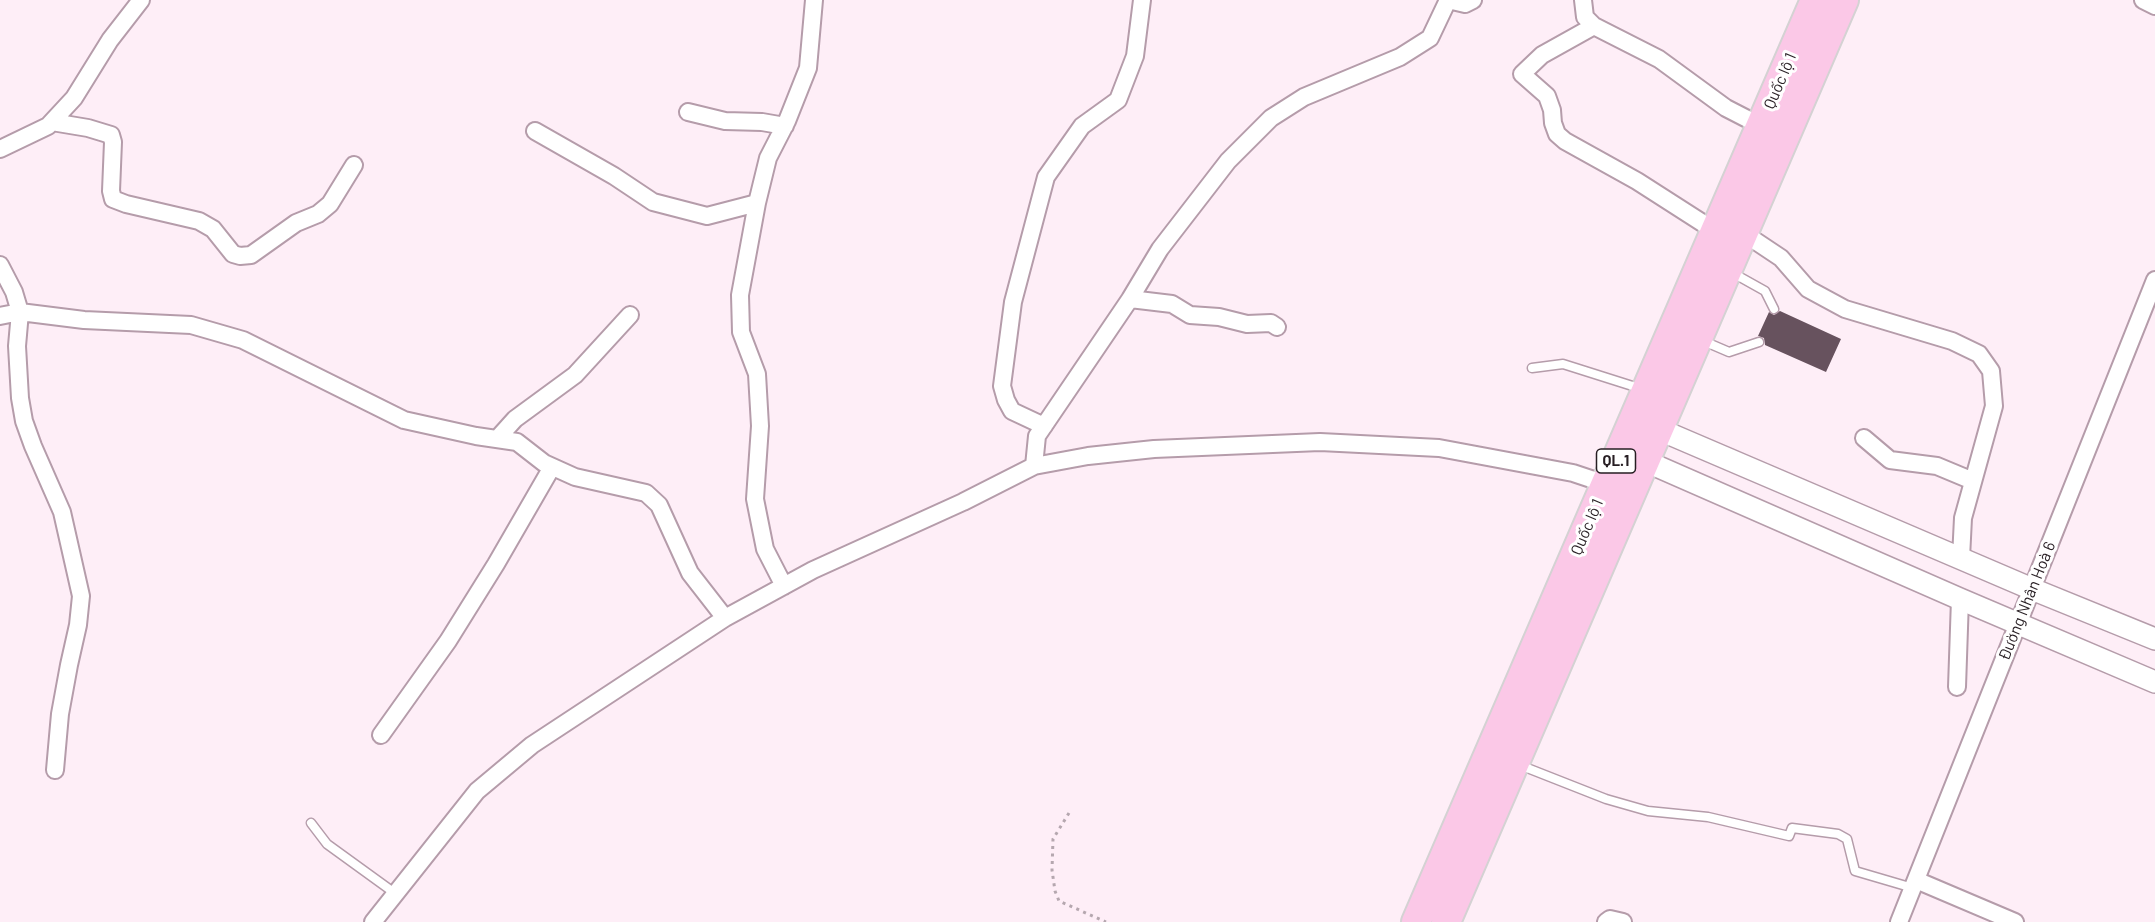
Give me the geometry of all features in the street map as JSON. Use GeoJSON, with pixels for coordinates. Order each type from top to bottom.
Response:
{"type":"FeatureCollection","features":[{"type":"Feature","properties":{"kind":"highway","name":"Quốc lộ 1"},"geometry":{"type":"LineString","coordinates":[[1729,232],[1761,126],[1815,0]]}},
{"type":"Feature","properties":{"kind":"highway","name":"Quốc lộ 1"},"geometry":{"type":"LineString","coordinates":[[1446,922],[1515,763],[1617,491],[1646,391],[1715,264],[1844,0]]}},
{"type":"Feature","properties":{"kind":"highway","name":"Quốc lộ 1"},"geometry":{"type":"LineString","coordinates":[[1416,922],[1617,491],[1645,461],[1696,339],[1715,264]]}},
{"type":"Feature","properties":{"kind":"street"},"geometry":{"type":"LineString","coordinates":[[0,149],[48,126],[74,99],[110,40],[141,0]]}},
{"type":"Feature","properties":{"kind":"street"},"geometry":{"type":"LineString","coordinates":[[784,586],[765,549],[755,499],[760,426],[758,374],[741,332],[740,295],[768,158],[785,126],[808,68],[814,0]]}},
{"type":"Feature","properties":{"kind":"street"},"geometry":{"type":"LineString","coordinates":[[1044,426],[1012,411],[1002,386],[1013,302],[1046,177],[1082,126],[1118,100],[1135,56],[1142,0]]}},
{"type":"Feature","properties":{"kind":"street"},"geometry":{"type":"LineString","coordinates":[[1034,466],[1037,436],[1130,299],[1160,249],[1228,161],[1271,118],[1304,97],[1400,57],[1430,38],[1448,0],[1466,4],[1473,0]]}},
{"type":"Feature","properties":{"kind":"street"},"geometry":{"type":"LineString","coordinates":[[1583,0],[1585,17],[1594,26],[1659,59],[1726,108],[1761,126]]}},
{"type":"Feature","properties":{"kind":"street"},"geometry":{"type":"LineString","coordinates":[[2143,0],[2155,6]]}},
{"type":"Feature","properties":{"kind":"street"},"geometry":{"type":"LineString","coordinates":[[1594,26],[1542,55],[1522,75],[1547,96],[1557,134],[1729,232],[1781,258],[1808,289],[1845,309],[1952,341],[1979,354],[1991,371],[1994,406],[1963,518],[1961,558]]}},
{"type":"Feature","properties":{"kind":"street"},"geometry":{"type":"LineString","coordinates":[[688,112],[725,121],[762,122],[785,126]]}},
{"type":"Feature","properties":{"kind":"street"},"geometry":{"type":"LineString","coordinates":[[52,122],[88,128],[111,135],[113,199],[200,221],[213,229],[233,254],[240,256],[251,255],[296,223],[318,214],[330,204],[354,165]]}},
{"type":"Feature","properties":{"kind":"street"},"geometry":{"type":"LineString","coordinates":[[535,131],[614,176],[653,202],[707,216],[757,203]]}},
{"type":"Feature","properties":{"kind":"street"},"geometry":{"type":"LineString","coordinates":[[0,265],[14,292],[20,312],[17,346],[20,398],[24,421],[62,513],[81,596],[81,609],[64,689],[55,770]]}},
{"type":"Feature","properties":{"kind":"street","name":"Đường Nhân Hoà 6"},"geometry":{"type":"LineString","coordinates":[[1899,922],[2155,280]]}},
{"type":"Feature","properties":{"kind":"street"},"geometry":{"type":"LineString","coordinates":[[1130,299],[1172,304],[1190,315],[1219,317],[1248,324],[1271,323],[1277,327]]}},
{"type":"Feature","properties":{"kind":"street"},"geometry":{"type":"LineString","coordinates":[[0,316],[20,312],[84,320],[191,325],[243,340],[404,420],[517,442],[552,467],[575,477],[646,493],[659,505],[690,573],[725,618]]}},
{"type":"Feature","properties":{"kind":"street"},"geometry":{"type":"LineString","coordinates":[[497,439],[515,419],[575,375],[630,315]]}},
{"type":"Feature","properties":{"kind":"street"},"geometry":{"type":"LineString","coordinates":[[1658,429],[2032,589],[2155,639]]}},
{"type":"Feature","properties":{"kind":"street"},"geometry":{"type":"LineString","coordinates":[[1864,438],[1890,460],[1936,466],[1973,481]]}},
{"type":"Feature","properties":{"kind":"street"},"geometry":{"type":"LineString","coordinates":[[373,922],[477,791],[532,745],[725,618],[813,570],[963,502],[1034,466],[1088,456],[1154,449],[1320,442],[1439,448],[1573,473],[1617,491]]}},
{"type":"Feature","properties":{"kind":"street"},"geometry":{"type":"LineString","coordinates":[[1645,461],[2155,682]]}},
{"type":"Feature","properties":{"kind":"street"},"geometry":{"type":"LineString","coordinates":[[381,735],[448,641],[552,467]]}},
{"type":"Feature","properties":{"kind":"street"},"geometry":{"type":"LineString","coordinates":[[1957,687],[1960,599]]}},
{"type":"Feature","properties":{"kind":"street"},"geometry":{"type":"LineString","coordinates":[[1914,884],[2015,922]]}},
{"type":"Feature","properties":{"kind":"street"},"geometry":{"type":"LineString","coordinates":[[1606,922],[1610,919],[1623,922]]}},
{"type":"Feature","properties":{"kind":"lane"},"geometry":{"type":"LineString","coordinates":[[1715,264],[1765,291],[1774,309]]}},
{"type":"Feature","properties":{"kind":"lane"},"geometry":{"type":"LineString","coordinates":[[1696,339],[1729,352],[1760,342]]}},
{"type":"Feature","properties":{"kind":"lane"},"geometry":{"type":"LineString","coordinates":[[1532,368],[1563,364],[1646,391]]}},
{"type":"Feature","properties":{"kind":"lane"},"geometry":{"type":"LineString","coordinates":[[1515,763],[1606,799],[1648,811],[1708,817],[1789,836],[1792,828],[1838,834],[1847,839],[1855,871],[1914,884]]}},
{"type":"Feature","properties":{"kind":"lane"},"geometry":{"type":"LineString","coordinates":[[311,823],[327,844],[396,894]]}},
{"type":"Feature","properties":{"kind":"path"},"geometry":{"type":"LineString","coordinates":[[1069,813],[1053,839],[1054,891],[1059,901],[1106,922]]}},
{"type":"Feature","properties":{"kind":"building"},"geometry":{"type":"Polygon","coordinates":[[[1780,311],[1841,339],[1826,372],[1765,345],[1764,338],[1758,336],[1769,312],[1774,315],[1780,311]]]}}]}
